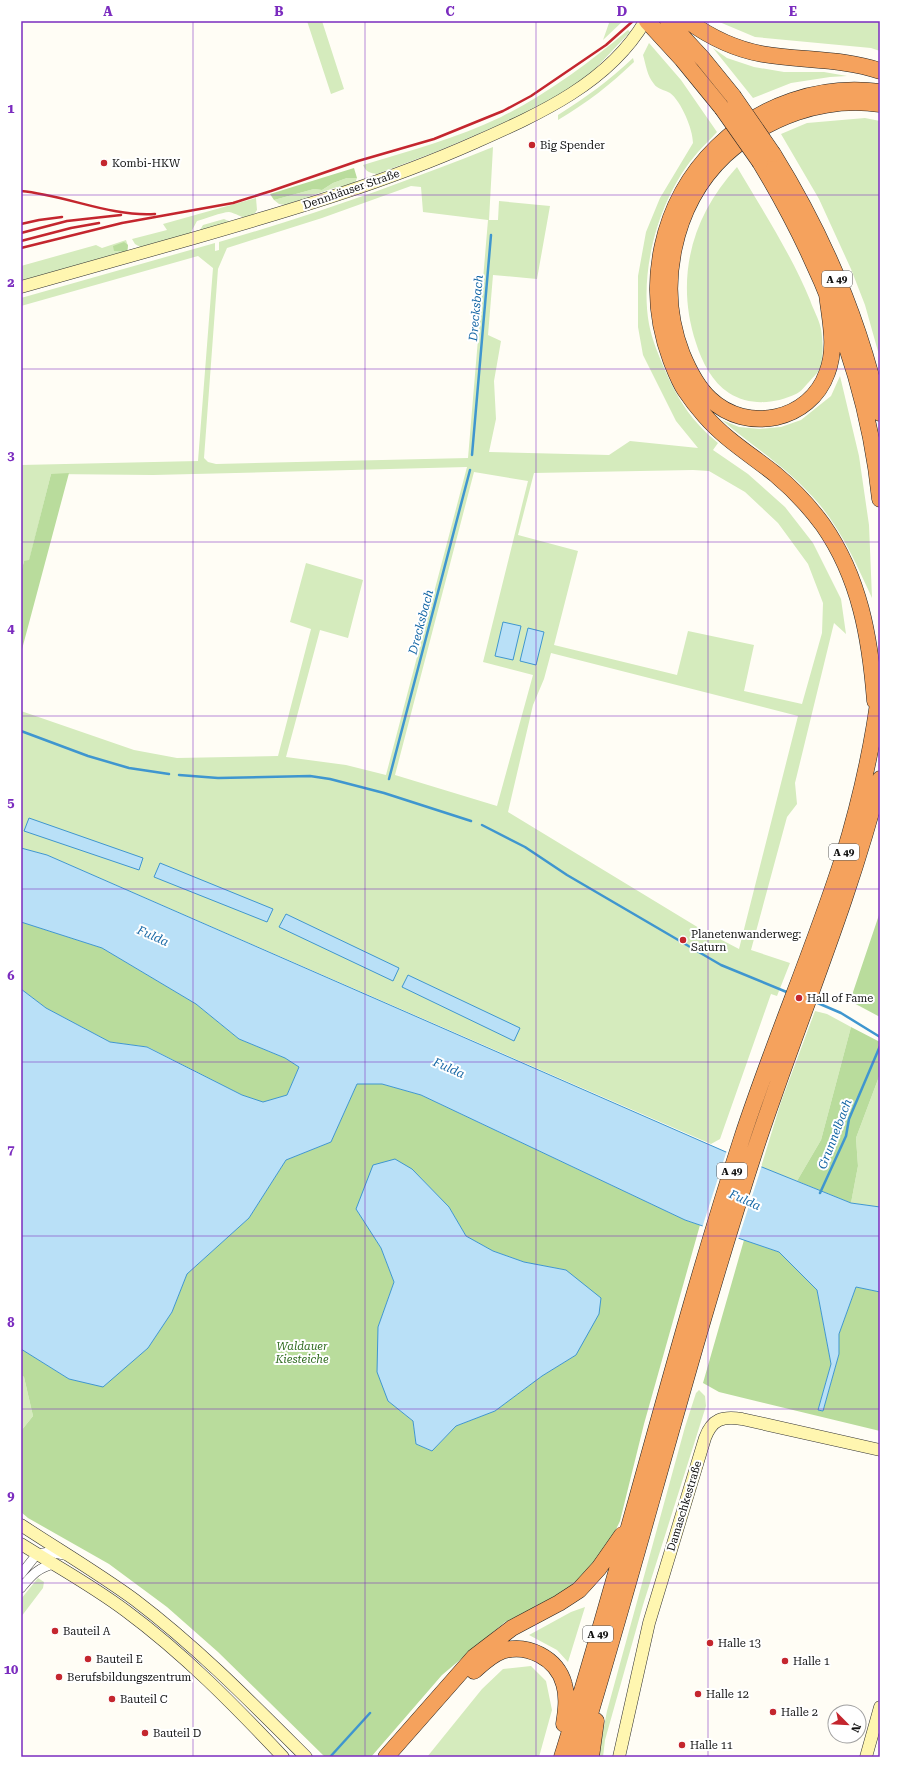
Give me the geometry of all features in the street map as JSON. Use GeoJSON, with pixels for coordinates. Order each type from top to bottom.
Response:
{"type":"FeatureCollection","features":[{"type":"Feature","properties":{"kind":"highway","name":"A 49"},"geometry":{"type":"LineString","coordinates":[[646,21],[674,27],[703,59],[727,102],[766,158],[795,191],[838,281],[867,362],[880,413]]}},
{"type":"Feature","properties":{"kind":"highway"},"geometry":{"type":"LineString","coordinates":[[674,27],[719,40],[745,50],[763,54],[851,63],[880,71]]}},
{"type":"Feature","properties":{"kind":"highway"},"geometry":{"type":"LineString","coordinates":[[877,715],[868,634],[860,602],[846,566],[824,526],[807,505],[775,475],[720,431],[685,390],[665,344],[658,309],[658,288],[662,247],[675,206],[696,171],[710,154],[735,130],[769,110],[810,95],[852,90],[880,92]]}},
{"type":"Feature","properties":{"kind":"highway"},"geometry":{"type":"LineString","coordinates":[[827,294],[832,345],[828,372],[821,387],[814,396],[800,408],[782,416],[753,419],[740,416],[719,406],[702,391],[686,363],[677,341],[672,318],[670,285],[670,268],[676,240],[689,207],[706,177],[720,160],[749,135],[772,122],[793,113],[814,107],[854,102],[880,104]]}},
{"type":"Feature","properties":{"kind":"highway","name":"A 49"},"geometry":{"type":"LineString","coordinates":[[766,158],[827,294],[854,370],[877,465],[880,500]]}},
{"type":"Feature","properties":{"kind":"highway","name":"A 49"},"geometry":{"type":"LineString","coordinates":[[818,950],[870,754],[880,688]]}},
{"type":"Feature","properties":{"kind":"highway","name":"A 49"},"geometry":{"type":"LineString","coordinates":[[577,1757],[606,1662],[673,1400],[705,1259],[742,1137],[767,1064],[818,950],[850,885],[880,779]]}},
{"type":"Feature","properties":{"kind":"highway","name":"A 49"},"geometry":{"type":"LineString","coordinates":[[562,1757],[635,1510],[673,1400]]}},
{"type":"Feature","properties":{"kind":"highway"},"geometry":{"type":"LineString","coordinates":[[386,1757],[464,1668],[486,1646],[512,1628],[579,1590],[589,1580],[614,1548],[635,1510]]}},
{"type":"Feature","properties":{"kind":"highway"},"geometry":{"type":"LineString","coordinates":[[401,1757],[467,1678],[484,1661],[503,1651],[516,1649],[531,1651],[546,1659],[557,1669],[564,1683],[567,1699],[566,1710],[557,1757]]}},
{"type":"Feature","properties":{"kind":"highway"},"geometry":{"type":"LineString","coordinates":[[591,1757],[606,1662]]}},
{"type":"Feature","properties":{"kind":"street","name":"Dennhäuser Straße"},"geometry":{"type":"LineString","coordinates":[[21,287],[264,218],[366,186],[442,157],[538,113],[576,91],[617,58],[633,40],[646,21]]}},
{"type":"Feature","properties":{"kind":"street","name":"Damaschkestraße"},"geometry":{"type":"LineString","coordinates":[[619,1757],[649,1622],[705,1438],[713,1424],[719,1419],[730,1417],[880,1450]]}},
{"type":"Feature","properties":{"kind":"street"},"geometry":{"type":"LineString","coordinates":[[21,1525],[135,1600],[215,1667],[306,1757]]}},
{"type":"Feature","properties":{"kind":"street"},"geometry":{"type":"LineString","coordinates":[[21,1544],[55,1564],[125,1610],[160,1638],[207,1679],[283,1757]]}},
{"type":"Feature","properties":{"kind":"street"},"geometry":{"type":"LineString","coordinates":[[21,1574],[37,1554],[49,1552],[74,1559]]}},
{"type":"Feature","properties":{"kind":"street"},"geometry":{"type":"LineString","coordinates":[[21,1588],[36,1571],[45,1566],[55,1564]]}},
{"type":"Feature","properties":{"kind":"street"},"geometry":{"type":"LineString","coordinates":[[866,1757],[880,1707]]}},
{"type":"Feature","properties":{"kind":"green space"},"geometry":{"type":"Polygon","coordinates":[[[307,21],[322,21],[344,89],[331,94],[307,21]]]}},
{"type":"Feature","properties":{"kind":"green space"},"geometry":{"type":"Polygon","coordinates":[[[607,21],[623,21],[603,40],[609,23],[607,21]]]}},
{"type":"Feature","properties":{"kind":"green space"},"geometry":{"type":"Polygon","coordinates":[[[717,21],[880,21],[880,51],[871,48],[755,37],[717,21]]]}},
{"type":"Feature","properties":{"kind":"green space"},"geometry":{"type":"Polygon","coordinates":[[[628,30],[630,32],[594,70],[573,86],[536,109],[438,151],[377,174],[368,172],[365,169],[363,165],[450,138],[501,117],[551,88],[628,30]]]}},
{"type":"Feature","properties":{"kind":"green space"},"geometry":{"type":"Polygon","coordinates":[[[649,43],[681,80],[717,132],[698,152],[685,169],[673,189],[663,211],[656,233],[650,256],[647,280],[647,302],[649,324],[658,354],[675,391],[684,405],[700,427],[718,443],[713,450],[748,474],[785,507],[813,543],[841,599],[846,634],[834,623],[795,783],[797,804],[787,817],[751,950],[790,963],[777,996],[771,994],[720,1139],[711,1144],[47,855],[21,848],[21,711],[134,750],[177,758],[278,756],[311,629],[290,622],[306,563],[363,580],[348,638],[320,630],[286,757],[346,765],[386,775],[467,467],[153,475],[51,474],[29,561],[24,561],[21,573],[21,465],[198,461],[213,268],[198,256],[21,306],[21,298],[215,243],[215,251],[219,250],[219,242],[358,198],[493,147],[489,220],[498,220],[499,201],[550,206],[537,279],[493,275],[488,335],[501,341],[494,381],[496,419],[489,452],[609,455],[630,441],[698,448],[676,421],[643,355],[638,327],[638,276],[646,232],[660,198],[693,143],[691,130],[686,116],[678,102],[670,93],[655,86],[650,78],[643,55],[649,43]],[[411,186],[322,218],[227,248],[218,269],[204,458],[208,462],[216,464],[468,458],[488,220],[423,212],[421,187],[411,186]],[[709,471],[534,473],[518,535],[578,551],[554,645],[677,675],[688,631],[754,645],[744,691],[802,704],[822,633],[823,603],[808,564],[778,523],[745,492],[709,471]],[[474,472],[395,775],[497,806],[533,675],[483,662],[528,481],[474,472]],[[551,653],[544,679],[533,705],[508,812],[699,928],[739,949],[798,716],[551,653]]]}},
{"type":"Feature","properties":{"kind":"green space"},"geometry":{"type":"Polygon","coordinates":[[[713,48],[727,58],[754,67],[784,72],[824,72],[847,76],[791,83],[753,98],[713,48]]]}},
{"type":"Feature","properties":{"kind":"green space"},"geometry":{"type":"Polygon","coordinates":[[[633,58],[634,62],[607,86],[579,107],[558,120],[558,115],[597,88],[633,58]]]}},
{"type":"Feature","properties":{"kind":"green space"},"geometry":{"type":"Polygon","coordinates":[[[865,118],[880,121],[879,355],[865,305],[851,269],[819,199],[781,134],[807,123],[865,118]]]}},
{"type":"Feature","properties":{"kind":"green space"},"geometry":{"type":"Polygon","coordinates":[[[737,167],[794,266],[810,300],[821,329],[823,345],[821,365],[818,372],[798,393],[771,402],[753,402],[745,400],[729,393],[718,383],[708,371],[701,357],[690,319],[687,296],[691,250],[698,228],[708,207],[721,186],[737,167]]]}},
{"type":"Feature","properties":{"kind":"green space"},"geometry":{"type":"Polygon","coordinates":[[[354,168],[357,178],[347,178],[333,183],[322,190],[314,189],[274,200],[270,194],[354,168]]]}},
{"type":"Feature","properties":{"kind":"green space"},"geometry":{"type":"Polygon","coordinates":[[[347,178],[357,178],[355,183],[345,187],[337,187],[285,205],[279,204],[274,200],[314,189],[322,190],[333,183],[347,178]]]}},
{"type":"Feature","properties":{"kind":"green space"},"geometry":{"type":"Polygon","coordinates":[[[256,198],[257,210],[254,214],[247,218],[229,212],[218,214],[197,221],[190,234],[142,248],[135,244],[132,239],[167,230],[163,224],[256,198]]]}},
{"type":"Feature","properties":{"kind":"green space"},"geometry":{"type":"Polygon","coordinates":[[[224,219],[231,222],[200,230],[203,225],[224,219]]]}},
{"type":"Feature","properties":{"kind":"green space"},"geometry":{"type":"Polygon","coordinates":[[[126,240],[128,246],[127,252],[21,281],[21,266],[96,245],[102,248],[126,240]]]}},
{"type":"Feature","properties":{"kind":"green space"},"geometry":{"type":"Polygon","coordinates":[[[124,242],[128,245],[127,253],[124,254],[121,251],[114,251],[113,246],[124,242]]]}},
{"type":"Feature","properties":{"kind":"green space"},"geometry":{"type":"Polygon","coordinates":[[[840,376],[859,456],[869,525],[872,598],[845,542],[829,516],[819,504],[789,473],[722,420],[739,427],[760,429],[781,427],[801,420],[831,396],[840,376]]]}},
{"type":"Feature","properties":{"kind":"green space"},"geometry":{"type":"Polygon","coordinates":[[[69,473],[21,653],[21,573],[24,561],[29,560],[51,474],[69,473]]]}},
{"type":"Feature","properties":{"kind":"green space"},"geometry":{"type":"Polygon","coordinates":[[[880,912],[880,1017],[850,1001],[880,912]]]}},
{"type":"Feature","properties":{"kind":"green space"},"geometry":{"type":"Polygon","coordinates":[[[21,922],[102,948],[196,1004],[239,1039],[285,1058],[299,1067],[287,1095],[263,1103],[242,1095],[148,1047],[110,1042],[46,1008],[21,989],[21,922]]]}},
{"type":"Feature","properties":{"kind":"green space"},"geometry":{"type":"Polygon","coordinates":[[[815,1011],[827,1014],[851,1027],[821,1140],[797,1181],[761,1167],[781,1102],[815,1011]]]}},
{"type":"Feature","properties":{"kind":"green space"},"geometry":{"type":"Polygon","coordinates":[[[851,1027],[880,1042],[880,1074],[856,1138],[858,1166],[851,1203],[797,1181],[821,1140],[851,1027]]]}},
{"type":"Feature","properties":{"kind":"green space"},"geometry":{"type":"Polygon","coordinates":[[[880,1074],[880,1207],[851,1203],[858,1166],[856,1138],[880,1074]]]}},
{"type":"Feature","properties":{"kind":"green space","name":"Waldauer Kiesteiche"},"geometry":{"type":"Polygon","coordinates":[[[357,1084],[382,1084],[421,1095],[685,1220],[700,1225],[644,1424],[620,1521],[610,1542],[584,1577],[562,1595],[505,1622],[442,1675],[371,1757],[325,1757],[218,1652],[167,1607],[109,1564],[28,1518],[21,1512],[21,1431],[33,1416],[24,1377],[21,1375],[21,1349],[69,1379],[103,1386],[148,1348],[172,1312],[187,1274],[249,1218],[286,1160],[331,1142],[357,1084]],[[412,1169],[356,1209],[381,1248],[394,1282],[378,1327],[388,1401],[413,1421],[416,1444],[432,1451],[456,1426],[495,1411],[542,1376],[576,1355],[566,1270],[524,1262],[493,1251],[466,1236],[449,1207],[412,1169]]]}},
{"type":"Feature","properties":{"kind":"green space"},"geometry":{"type":"Polygon","coordinates":[[[744,1240],[779,1252],[817,1290],[831,1364],[818,1410],[823,1411],[839,1354],[839,1334],[856,1287],[880,1292],[880,1431],[719,1392],[703,1383],[744,1240]]]}},
{"type":"Feature","properties":{"kind":"green space"},"geometry":{"type":"Polygon","coordinates":[[[21,1375],[24,1377],[33,1416],[21,1431],[21,1375]]]}},
{"type":"Feature","properties":{"kind":"green space"},"geometry":{"type":"Polygon","coordinates":[[[699,1390],[705,1396],[706,1406],[643,1605],[605,1740],[603,1757],[598,1757],[607,1711],[685,1427],[696,1393],[699,1390]]]}},
{"type":"Feature","properties":{"kind":"green space"},"geometry":{"type":"Polygon","coordinates":[[[38,1578],[44,1582],[43,1588],[21,1617],[21,1599],[38,1578]]]}},
{"type":"Feature","properties":{"kind":"green space"},"geometry":{"type":"Polygon","coordinates":[[[585,1607],[568,1662],[557,1650],[529,1635],[571,1612],[585,1607]]]}},
{"type":"Feature","properties":{"kind":"green space"},"geometry":{"type":"Polygon","coordinates":[[[531,1666],[546,1681],[552,1710],[539,1757],[427,1757],[482,1689],[503,1669],[531,1666]]]}},
{"type":"Feature","properties":{"kind":"water"},"geometry":{"type":"Polygon","coordinates":[[[503,622],[521,626],[513,660],[495,656],[503,622]]]}},
{"type":"Feature","properties":{"kind":"water"},"geometry":{"type":"Polygon","coordinates":[[[528,628],[544,632],[536,665],[520,661],[528,628]]]}},
{"type":"Feature","properties":{"kind":"water"},"geometry":{"type":"Polygon","coordinates":[[[29,818],[143,858],[139,870],[24,831],[29,818]]]}},
{"type":"Feature","properties":{"kind":"water","name":"Fulda"},"geometry":{"type":"Polygon","coordinates":[[[21,848],[47,855],[742,1159],[851,1203],[880,1207],[880,1292],[856,1287],[839,1334],[839,1354],[823,1411],[818,1410],[831,1364],[817,1290],[779,1252],[685,1220],[421,1095],[382,1084],[357,1084],[331,1142],[286,1160],[249,1218],[187,1274],[172,1312],[148,1348],[103,1387],[69,1379],[21,1349],[21,989],[46,1008],[110,1042],[147,1047],[242,1095],[263,1102],[287,1095],[299,1067],[285,1058],[239,1039],[196,1004],[102,948],[21,922],[21,848]]]}},
{"type":"Feature","properties":{"kind":"water"},"geometry":{"type":"Polygon","coordinates":[[[160,863],[273,909],[267,922],[154,877],[160,863]]]}},
{"type":"Feature","properties":{"kind":"water"},"geometry":{"type":"Polygon","coordinates":[[[286,914],[399,968],[393,981],[279,927],[286,914]]]}},
{"type":"Feature","properties":{"kind":"water"},"geometry":{"type":"Polygon","coordinates":[[[408,975],[520,1028],[514,1041],[402,987],[408,975]]]}},
{"type":"Feature","properties":{"kind":"water"},"geometry":{"type":"Polygon","coordinates":[[[395,1159],[412,1169],[449,1207],[466,1236],[493,1251],[524,1262],[566,1270],[601,1298],[599,1314],[576,1355],[542,1376],[495,1411],[456,1426],[432,1451],[416,1444],[413,1421],[388,1401],[377,1372],[378,1327],[394,1282],[381,1248],[356,1209],[373,1165],[395,1159]]]}},
{"type":"Feature","properties":{"kind":"pier"},"geometry":{"type":"Polygon","coordinates":[[[727,1150],[762,1165],[738,1240],[702,1228],[727,1150]]]}},
{"type":"Feature","properties":{"kind":"waterway","name":"Drecksbach"},"geometry":{"type":"LineString","coordinates":[[472,455],[491,235]]}},
{"type":"Feature","properties":{"kind":"waterway","name":"Drecksbach"},"geometry":{"type":"LineString","coordinates":[[389,779],[470,470]]}},
{"type":"Feature","properties":{"kind":"waterway"},"geometry":{"type":"LineString","coordinates":[[21,731],[88,756],[129,768],[169,774]]}},
{"type":"Feature","properties":{"kind":"waterway"},"geometry":{"type":"LineString","coordinates":[[179,775],[218,778],[310,776],[330,779],[384,793],[471,821]]}},
{"type":"Feature","properties":{"kind":"waterway"},"geometry":{"type":"LineString","coordinates":[[482,825],[525,847],[567,875],[721,965],[789,993]]}},
{"type":"Feature","properties":{"kind":"waterway"},"geometry":{"type":"LineString","coordinates":[[813,1001],[841,1013],[880,1037]]}},
{"type":"Feature","properties":{"kind":"waterway","name":"Grunnelbach"},"geometry":{"type":"LineString","coordinates":[[820,1193],[846,1136],[849,1119],[880,1046]]}},
{"type":"Feature","properties":{"kind":"waterway"},"geometry":{"type":"LineString","coordinates":[[330,1757],[370,1713]]}},
{"type":"Feature","properties":{"kind":"railway"},"geometry":{"type":"LineString","coordinates":[[21,248],[122,223],[233,203],[358,161],[434,139],[503,111],[531,96],[606,45],[633,21]]}},
{"type":"Feature","properties":{"kind":"railway"},"geometry":{"type":"LineString","coordinates":[[21,191],[38,193],[121,212],[155,214]]}},
{"type":"Feature","properties":{"kind":"railway"},"geometry":{"type":"LineString","coordinates":[[21,233],[67,221],[121,215]]}},
{"type":"Feature","properties":{"kind":"railway"},"geometry":{"type":"LineString","coordinates":[[21,224],[62,217]]}},
{"type":"Feature","properties":{"kind":"railway"},"geometry":{"type":"LineString","coordinates":[[21,241],[71,228],[99,223]]}},
{"type":"Feature","properties":{"kind":"place","name":"Big Spender"},"geometry":{"type":"Point","coordinates":[532,145]}},
{"type":"Feature","properties":{"kind":"place","name":"Kombi-HKW"},"geometry":{"type":"Point","coordinates":[104,163]}},
{"type":"Feature","properties":{"kind":"place","name":"Planetenwanderweg: Saturn"},"geometry":{"type":"Point","coordinates":[683,940]}},
{"type":"Feature","properties":{"kind":"place","name":"Hall of Fame"},"geometry":{"type":"Point","coordinates":[799,998]}},
{"type":"Feature","properties":{"kind":"place","name":"Bauteil A"},"geometry":{"type":"Point","coordinates":[55,1631]}},
{"type":"Feature","properties":{"kind":"place","name":"Halle 13"},"geometry":{"type":"Point","coordinates":[710,1643]}},
{"type":"Feature","properties":{"kind":"place","name":"Bauteil E"},"geometry":{"type":"Point","coordinates":[88,1659]}},
{"type":"Feature","properties":{"kind":"place","name":"Halle 1"},"geometry":{"type":"Point","coordinates":[785,1661]}},
{"type":"Feature","properties":{"kind":"place","name":"Berufsbildungszentrum"},"geometry":{"type":"Point","coordinates":[59,1677]}},
{"type":"Feature","properties":{"kind":"place","name":"Halle 12"},"geometry":{"type":"Point","coordinates":[698,1694]}},
{"type":"Feature","properties":{"kind":"place","name":"Bauteil C"},"geometry":{"type":"Point","coordinates":[112,1699]}},
{"type":"Feature","properties":{"kind":"place","name":"Halle 2"},"geometry":{"type":"Point","coordinates":[773,1712]}},
{"type":"Feature","properties":{"kind":"place","name":"Bauteil D"},"geometry":{"type":"Point","coordinates":[145,1733]}},
{"type":"Feature","properties":{"kind":"place","name":"Halle 11"},"geometry":{"type":"Point","coordinates":[682,1745]}}]}
